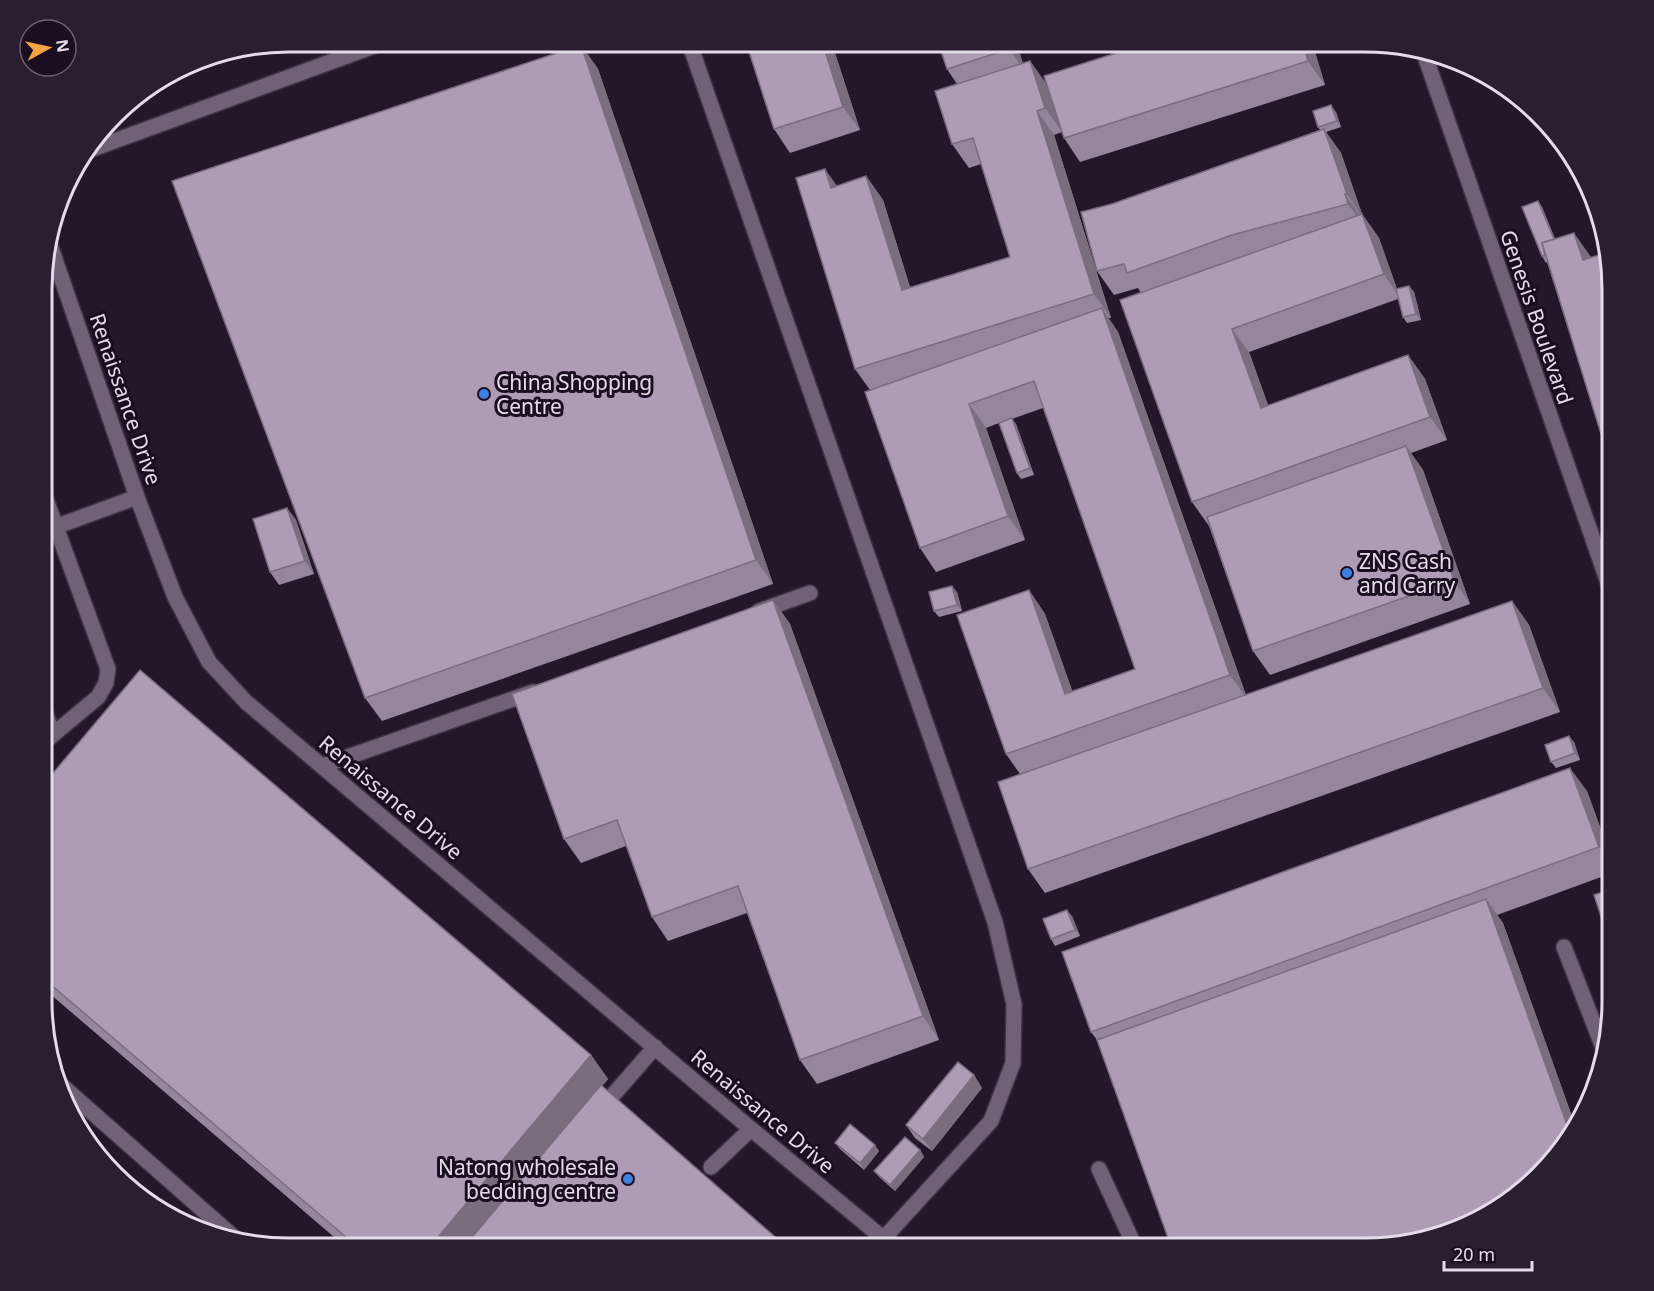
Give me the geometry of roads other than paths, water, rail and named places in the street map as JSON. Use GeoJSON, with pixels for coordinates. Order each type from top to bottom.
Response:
{"type":"FeatureCollection","features":[{"type":"Feature","properties":{"kind":"street"},"geometry":{"type":"LineString","coordinates":[[101,146],[358,52]]}},
{"type":"Feature","properties":{"kind":"street"},"geometry":{"type":"LineString","coordinates":[[692,52],[995,922],[1014,1004],[1013,1063],[991,1121],[884,1238]]}},
{"type":"Feature","properties":{"kind":"street","name":"Genesis Boulevard"},"geometry":{"type":"LineString","coordinates":[[1427,61],[1602,545]]}},
{"type":"Feature","properties":{"kind":"street","name":"Renaissance Drive"},"geometry":{"type":"LineString","coordinates":[[55,259],[137,496],[175,597],[209,663],[246,702],[751,1129],[884,1238]]}},
{"type":"Feature","properties":{"kind":"street"},"geometry":{"type":"LineString","coordinates":[[52,528],[137,496]]}},
{"type":"Feature","properties":{"kind":"street"},"geometry":{"type":"LineString","coordinates":[[52,534],[108,669],[106,683],[98,697],[52,736]]}},
{"type":"Feature","properties":{"kind":"street"},"geometry":{"type":"LineString","coordinates":[[742,618],[810,593]]}},
{"type":"Feature","properties":{"kind":"street"},"geometry":{"type":"LineString","coordinates":[[322,766],[550,686]]}},
{"type":"Feature","properties":{"kind":"street"},"geometry":{"type":"LineString","coordinates":[[1564,947],[1599,1036]]}},
{"type":"Feature","properties":{"kind":"street"},"geometry":{"type":"LineString","coordinates":[[594,1117],[654,1047]]}},
{"type":"Feature","properties":{"kind":"street"},"geometry":{"type":"LineString","coordinates":[[72,1095],[225,1229]]}},
{"type":"Feature","properties":{"kind":"street"},"geometry":{"type":"LineString","coordinates":[[711,1167],[751,1129]]}},
{"type":"Feature","properties":{"kind":"street"},"geometry":{"type":"LineString","coordinates":[[1099,1169],[1131,1238]]}},
{"type":"Feature","properties":{"kind":"place","name":"China Shopping Centre"},"geometry":{"type":"Point","coordinates":[484,394]}},
{"type":"Feature","properties":{"kind":"place","name":"ZNS Cash and Carry"},"geometry":{"type":"Point","coordinates":[1347,573]}},
{"type":"Feature","properties":{"kind":"place","name":"Natong wholesale bedding centre"},"geometry":{"type":"Point","coordinates":[628,1179]}}]}
